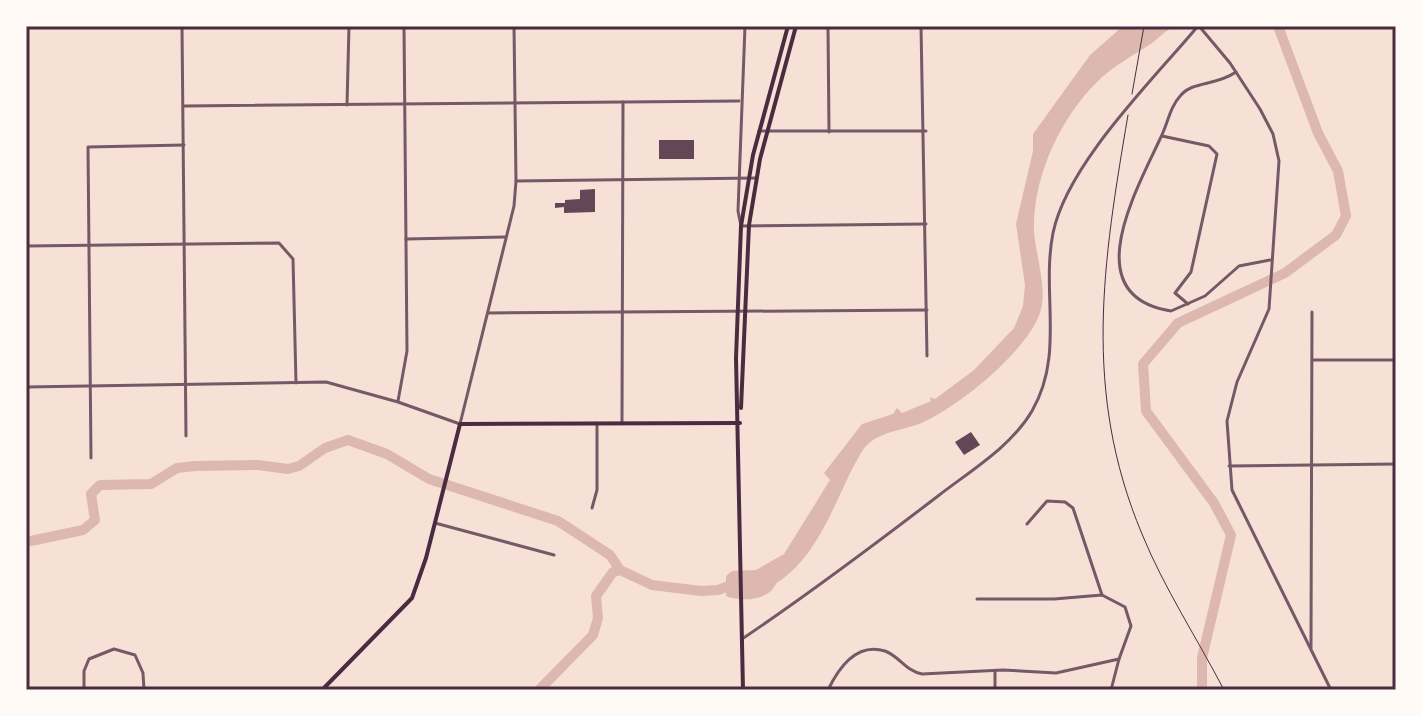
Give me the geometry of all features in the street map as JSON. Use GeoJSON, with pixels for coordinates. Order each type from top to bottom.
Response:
{"type":"FeatureCollection","features":[{"type":"Feature","properties":{"kind":"main road"},"geometry":{"type":"LineString","coordinates":[[743,690],[737,311],[741,226],[759,131],[788,26]]}},
{"type":"Feature","properties":{"kind":"main road"},"geometry":{"type":"LineString","coordinates":[[740,423],[749,225],[767,131],[796,26]]}},
{"type":"Feature","properties":{"kind":"main road"},"geometry":{"type":"LineString","coordinates":[[322,690],[407,605],[418,585],[460,424],[740,423]]}},
{"type":"Feature","properties":{"kind":"street"},"geometry":{"type":"LineString","coordinates":[[182,26],[186,436]]}},
{"type":"Feature","properties":{"kind":"street"},"geometry":{"type":"LineString","coordinates":[[347,105],[349,26]]}},
{"type":"Feature","properties":{"kind":"street"},"geometry":{"type":"LineString","coordinates":[[398,402],[406,370],[404,26]]}},
{"type":"Feature","properties":{"kind":"street"},"geometry":{"type":"LineString","coordinates":[[26,387],[335,384],[460,424],[516,181],[514,26]]}},
{"type":"Feature","properties":{"kind":"street"},"geometry":{"type":"LineString","coordinates":[[745,26],[739,101],[741,226],[926,224]]}},
{"type":"Feature","properties":{"kind":"street"},"geometry":{"type":"LineString","coordinates":[[828,26],[829,132]]}},
{"type":"Feature","properties":{"kind":"street"},"geometry":{"type":"LineString","coordinates":[[921,26],[926,131],[927,356]]}},
{"type":"Feature","properties":{"kind":"street"},"geometry":{"type":"LineString","coordinates":[[742,639],[961,478],[1005,444],[1027,420],[1049,366],[1052,243],[1061,207],[1094,152],[1199,26],[1236,72],[1270,127],[1277,147],[1280,177],[1266,319],[1229,410],[1226,441],[1235,501],[1331,690]]}},
{"type":"Feature","properties":{"kind":"street"},"geometry":{"type":"LineString","coordinates":[[1396,26],[1396,231]]}},
{"type":"Feature","properties":{"kind":"street"},"geometry":{"type":"LineString","coordinates":[[1236,72],[1223,82],[1195,85],[1183,93],[1168,115],[1127,218],[1118,267],[1126,285],[1145,303],[1171,311],[1205,296],[1239,266],[1270,260]]}},
{"type":"Feature","properties":{"kind":"street"},"geometry":{"type":"LineString","coordinates":[[184,106],[739,101]]}},
{"type":"Feature","properties":{"kind":"street"},"geometry":{"type":"LineString","coordinates":[[622,423],[623,102]]}},
{"type":"Feature","properties":{"kind":"street"},"geometry":{"type":"LineString","coordinates":[[759,131],[926,131]]}},
{"type":"Feature","properties":{"kind":"street"},"geometry":{"type":"LineString","coordinates":[[1162,136],[1209,146],[1216,151],[1217,163],[1191,272],[1175,293],[1188,304]]}},
{"type":"Feature","properties":{"kind":"street"},"geometry":{"type":"LineString","coordinates":[[91,458],[88,147],[184,145]]}},
{"type":"Feature","properties":{"kind":"street"},"geometry":{"type":"LineString","coordinates":[[516,181],[756,178]]}},
{"type":"Feature","properties":{"kind":"street"},"geometry":{"type":"LineString","coordinates":[[406,239],[505,237]]}},
{"type":"Feature","properties":{"kind":"street"},"geometry":{"type":"LineString","coordinates":[[26,246],[267,241],[282,245],[293,259],[296,383]]}},
{"type":"Feature","properties":{"kind":"street"},"geometry":{"type":"LineString","coordinates":[[488,313],[927,310]]}},
{"type":"Feature","properties":{"kind":"street"},"geometry":{"type":"LineString","coordinates":[[1311,650],[1312,312]]}},
{"type":"Feature","properties":{"kind":"street"},"geometry":{"type":"LineString","coordinates":[[1312,360],[1396,360]]}},
{"type":"Feature","properties":{"kind":"street"},"geometry":{"type":"LineString","coordinates":[[592,508],[597,490],[597,423]]}},
{"type":"Feature","properties":{"kind":"street"},"geometry":{"type":"LineString","coordinates":[[1229,466],[1396,464]]}},
{"type":"Feature","properties":{"kind":"street"},"geometry":{"type":"LineString","coordinates":[[1027,524],[1047,501],[1065,502],[1073,508],[1102,595]]}},
{"type":"Feature","properties":{"kind":"street"},"geometry":{"type":"LineString","coordinates":[[435,523],[554,555]]}},
{"type":"Feature","properties":{"kind":"street"},"geometry":{"type":"LineString","coordinates":[[977,599],[1054,599],[1102,595],[1125,607],[1130,619],[1127,642],[1111,690]]}},
{"type":"Feature","properties":{"kind":"street"},"geometry":{"type":"LineString","coordinates":[[84,690],[84,671],[89,659],[102,651],[118,649],[137,658],[144,690]]}},
{"type":"Feature","properties":{"kind":"street"},"geometry":{"type":"LineString","coordinates":[[828,690],[846,661],[871,650],[888,652],[911,671],[922,674],[995,671],[1056,673],[1119,659]]}},
{"type":"Feature","properties":{"kind":"street"},"geometry":{"type":"LineString","coordinates":[[995,671],[995,690]]}},
{"type":"Feature","properties":{"kind":"path"},"geometry":{"type":"LineString","coordinates":[[1116,181],[1101,321],[1109,425],[1122,479],[1140,531],[1224,690]]}},
{"type":"Feature","properties":{"kind":"shaded area"},"geometry":{"type":"Polygon","coordinates":[[[1123,26],[1176,26],[1098,81],[1073,111],[1053,145],[1040,183],[1034,221],[1043,298],[1036,322],[1027,336],[1003,364],[958,402],[928,420],[882,435],[867,445],[817,539],[793,570],[771,591],[749,599],[726,596],[726,576],[732,571],[756,570],[784,554],[830,480],[824,473],[862,424],[893,414],[897,408],[902,413],[931,401],[930,397],[935,399],[974,370],[1014,328],[1023,306],[1025,285],[1016,224],[1033,151],[1033,134],[1090,55],[1123,26]]]}},
{"type":"Feature","properties":{"kind":"building"},"geometry":{"type":"Polygon","coordinates":[[[659,140],[694,140],[694,159],[659,159],[659,140]]]}},
{"type":"Feature","properties":{"kind":"building"},"geometry":{"type":"Polygon","coordinates":[[[595,189],[595,212],[564,213],[564,207],[555,208],[555,203],[580,199],[580,190],[595,189]]]}},
{"type":"Feature","properties":{"kind":"building"},"geometry":{"type":"Polygon","coordinates":[[[971,432],[980,445],[964,455],[955,442],[971,432]]]}},
{"type":"Feature","properties":{"kind":"waterway"},"geometry":{"type":"LineString","coordinates":[[1202,690],[1202,658],[1231,535],[1214,503],[1146,411],[1143,364],[1178,323],[1285,273],[1336,235],[1346,216],[1338,171],[1318,133],[1278,26]]}},
{"type":"Feature","properties":{"kind":"waterway"},"geometry":{"type":"LineString","coordinates":[[26,542],[83,530],[95,520],[91,494],[100,485],[151,484],[177,468],[195,466],[258,465],[288,469],[299,466],[325,448],[348,440],[387,454],[429,479],[558,521],[610,555],[620,570],[652,585],[701,591],[718,590],[737,583]]}},
{"type":"Feature","properties":{"kind":"waterway"},"geometry":{"type":"LineString","coordinates":[[539,690],[593,635],[598,618],[596,596],[613,572],[620,570]]}}]}
